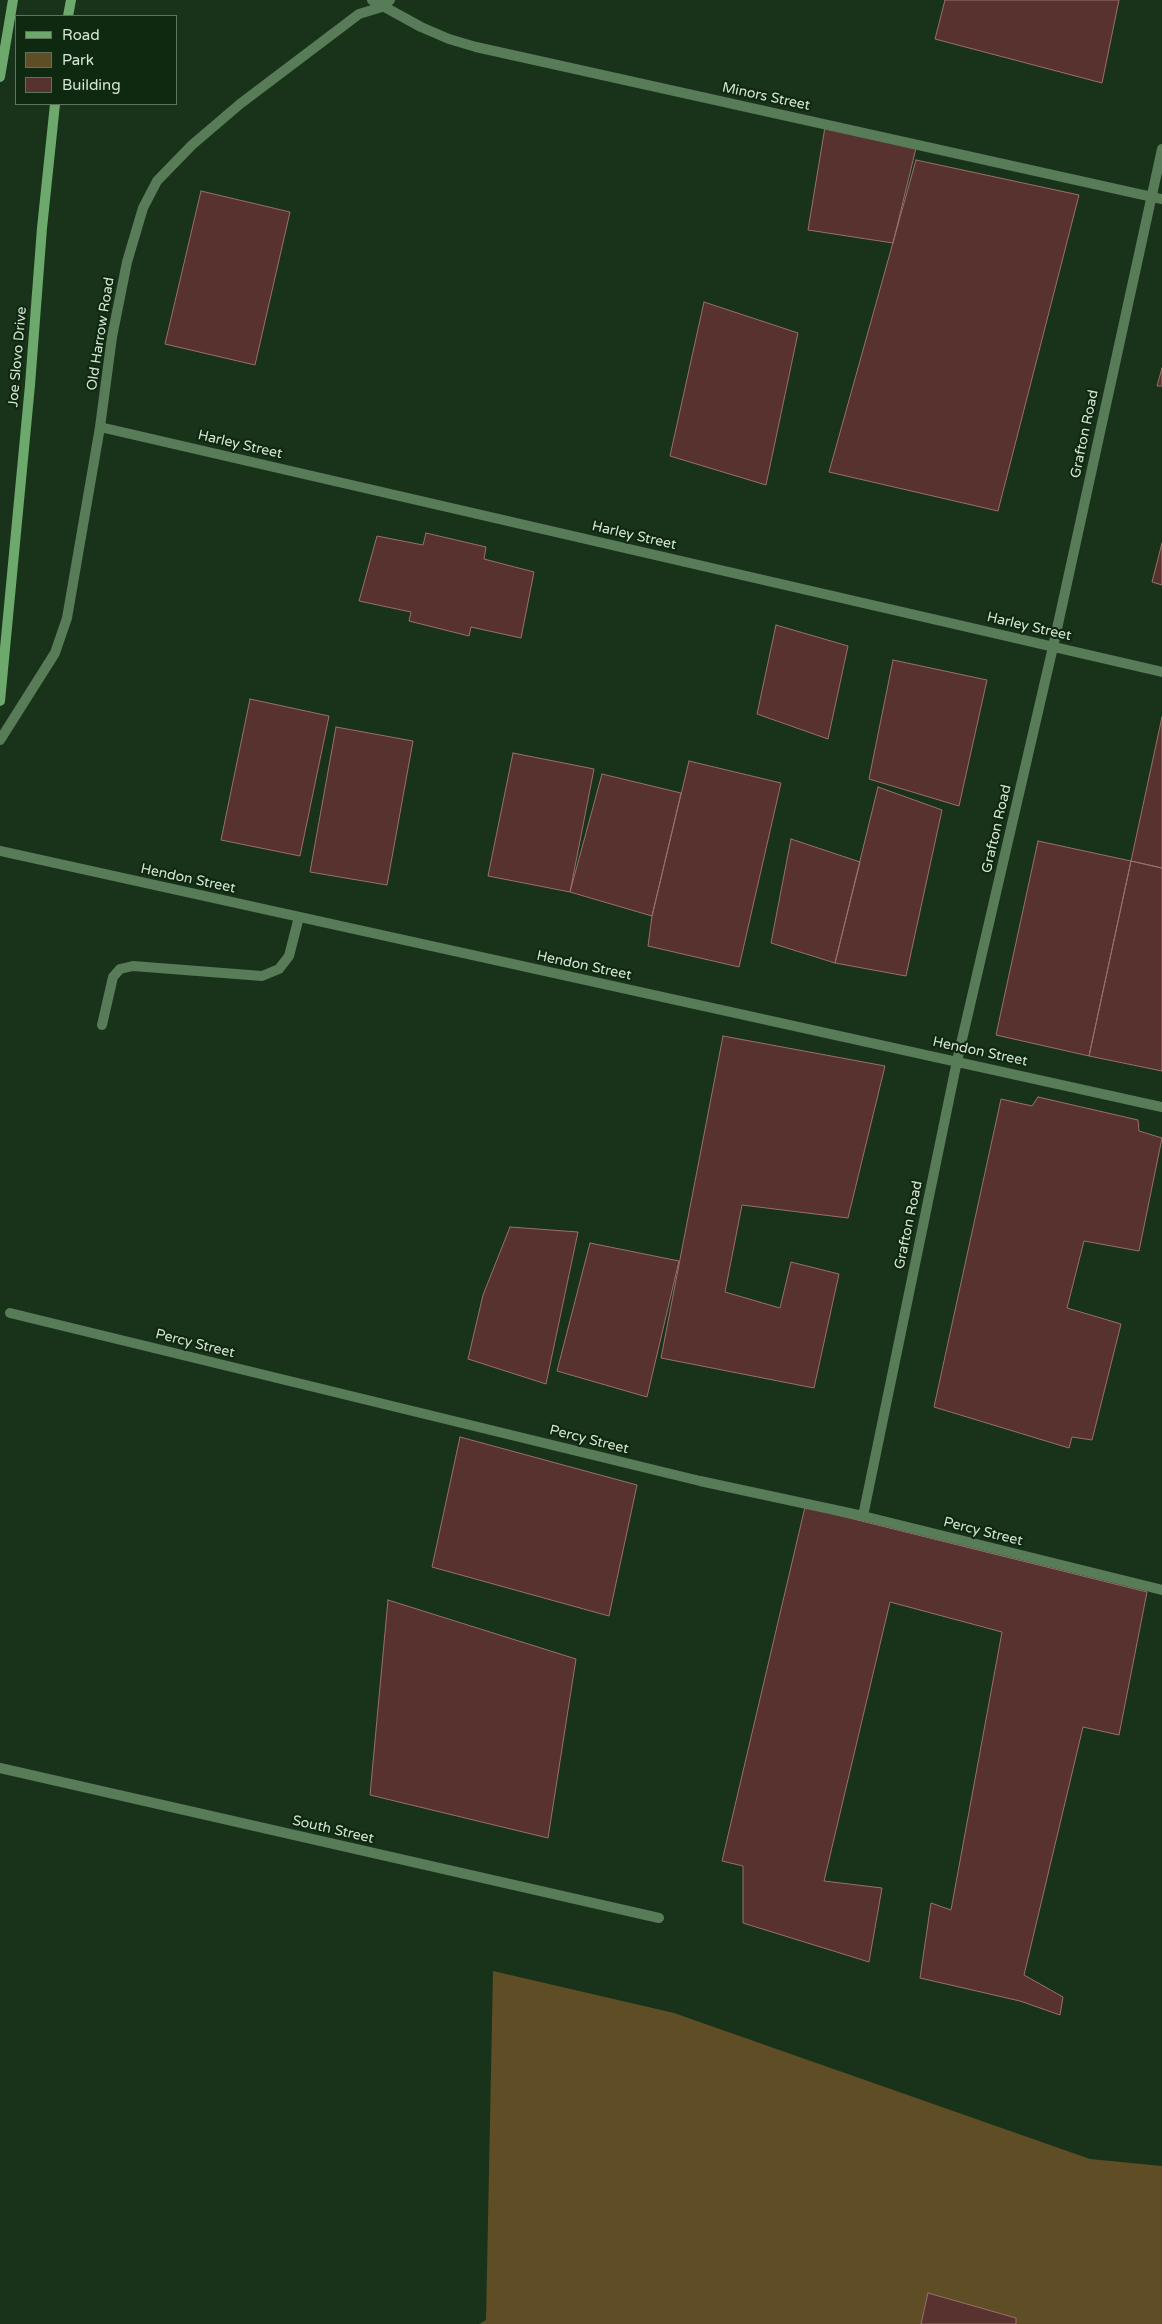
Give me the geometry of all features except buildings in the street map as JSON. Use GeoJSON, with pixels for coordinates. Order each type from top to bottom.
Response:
{"type":"FeatureCollection","features":[{"type":"Feature","properties":{"kind":"main road"},"geometry":{"type":"LineString","coordinates":[[0,77],[13,0]]}},
{"type":"Feature","properties":{"kind":"main road"},"geometry":{"type":"LineString","coordinates":[[68,15],[71,0]]}},
{"type":"Feature","properties":{"kind":"main road","name":"Joe Slovo Drive"},"geometry":{"type":"LineString","coordinates":[[0,701],[30,385],[42,228],[55,105]]}},
{"type":"Feature","properties":{"kind":"street"},"geometry":{"type":"LineString","coordinates":[[359,14],[368,0]]}},
{"type":"Feature","properties":{"kind":"street","name":"Minors Street"},"geometry":{"type":"LineString","coordinates":[[372,0],[386,3],[442,36],[476,47],[1157,198]]}},
{"type":"Feature","properties":{"kind":"street"},"geometry":{"type":"LineString","coordinates":[[359,14],[386,3]]}},
{"type":"Feature","properties":{"kind":"street","name":"Old Harrow Road"},"geometry":{"type":"LineString","coordinates":[[0,740],[55,653],[67,618],[100,427],[112,337],[127,262],[143,208],[157,181],[192,145],[240,104],[359,14]]}},
{"type":"Feature","properties":{"kind":"street","name":"Grafton Road"},"geometry":{"type":"LineString","coordinates":[[863,1516],[957,1061],[1157,198],[1162,148]]}},
{"type":"Feature","properties":{"kind":"street","name":"Harley Street"},"geometry":{"type":"LineString","coordinates":[[100,427],[1162,672]]}},
{"type":"Feature","properties":{"kind":"street","name":"Hendon Street"},"geometry":{"type":"LineString","coordinates":[[0,851],[1162,1107]]}},
{"type":"Feature","properties":{"kind":"street"},"geometry":{"type":"LineString","coordinates":[[102,1025],[113,978],[120,969],[133,966],[262,976],[280,969],[290,956],[299,917]]}},
{"type":"Feature","properties":{"kind":"street","name":"Percy Street"},"geometry":{"type":"LineString","coordinates":[[10,1313],[700,1481],[863,1516],[1162,1590]]}},
{"type":"Feature","properties":{"kind":"street","name":"South Street"},"geometry":{"type":"LineString","coordinates":[[0,1768],[659,1918]]}},
{"type":"Feature","properties":{"kind":"green space"},"geometry":{"type":"Polygon","coordinates":[[[493,1971],[674,2013],[1090,2159],[1162,2166],[1162,2324],[479,2324],[486,2320],[493,1971]]]}}]}
